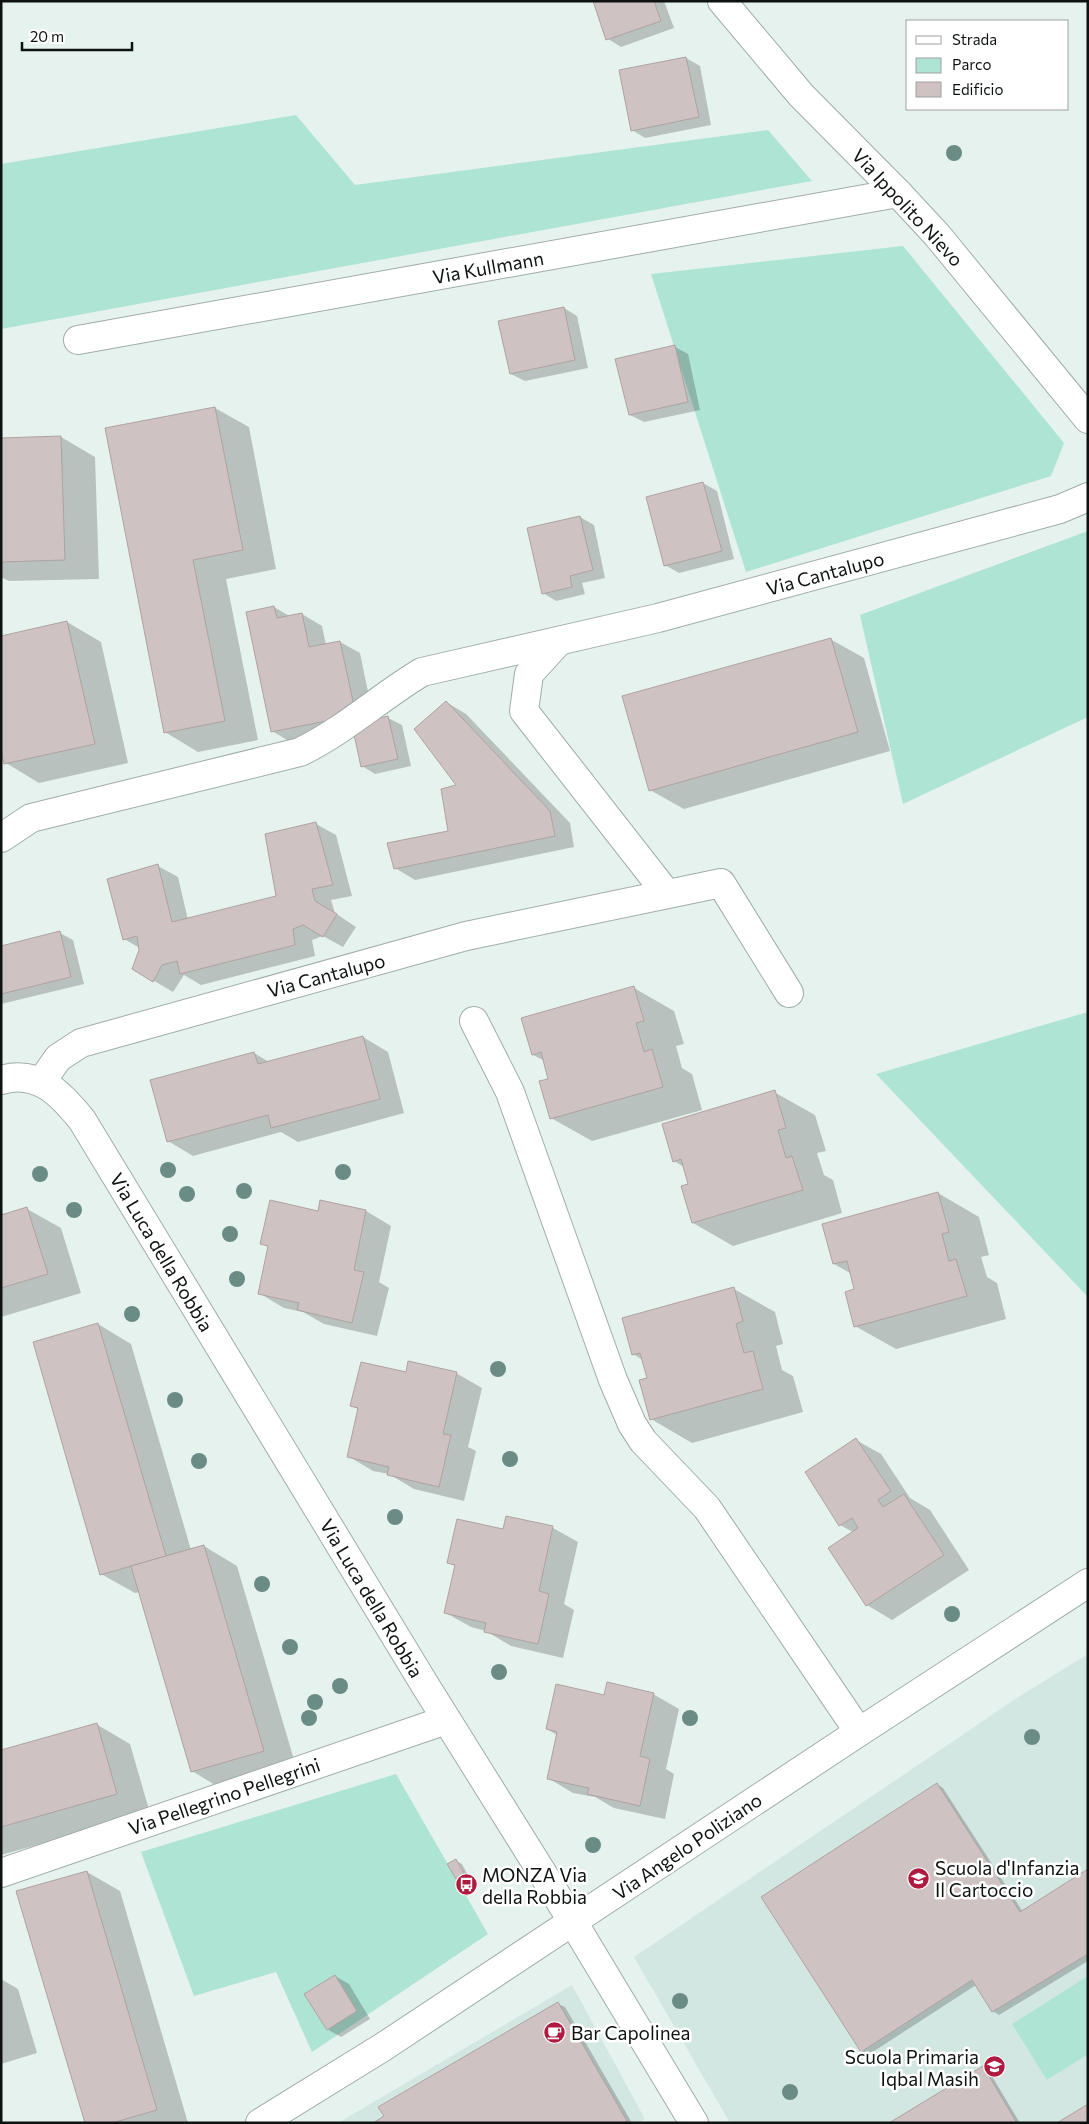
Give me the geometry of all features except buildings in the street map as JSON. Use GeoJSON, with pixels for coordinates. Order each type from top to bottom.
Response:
{"type":"FeatureCollection","features":[{"type":"Feature","properties":{"kind":"street","name":"Via Ippolito Nievo"},"geometry":{"type":"LineString","coordinates":[[722,1],[801,96],[937,235],[1088,419]]}},
{"type":"Feature","properties":{"kind":"street","name":"Via Kullmann"},"geometry":{"type":"LineString","coordinates":[[78,340],[898,193]]}},
{"type":"Feature","properties":{"kind":"street","name":"Via Cantalupo"},"geometry":{"type":"LineString","coordinates":[[1,838],[31,818],[300,752],[319,742],[397,686],[422,672],[658,618],[1060,509],[1088,497]]}},
{"type":"Feature","properties":{"kind":"street"},"geometry":{"type":"LineString","coordinates":[[559,641],[529,674],[524,712],[667,894]]}},
{"type":"Feature","properties":{"kind":"street","name":"Via Cantalupo"},"geometry":{"type":"LineString","coordinates":[[42,1081],[58,1058],[81,1043],[466,936],[721,883],[789,993]]}},
{"type":"Feature","properties":{"kind":"street"},"geometry":{"type":"LineString","coordinates":[[474,1021],[510,1092],[613,1380],[632,1424],[643,1442],[707,1508],[859,1732]]}},
{"type":"Feature","properties":{"kind":"street"},"geometry":{"type":"LineString","coordinates":[[1,1080],[12,1077],[42,1081]]}},
{"type":"Feature","properties":{"kind":"street","name":"Via Luca della Robbia"},"geometry":{"type":"LineString","coordinates":[[42,1081],[64,1098],[82,1120],[446,1720],[573,1922],[694,2123]]}},
{"type":"Feature","properties":{"kind":"street","name":"Via Angelo Poliziano"},"geometry":{"type":"LineString","coordinates":[[260,2123],[383,2047],[1088,1583]]}},
{"type":"Feature","properties":{"kind":"street","name":"Via Pellegrino Pellegrini"},"geometry":{"type":"LineString","coordinates":[[1,1873],[446,1720]]}},
{"type":"Feature","properties":{"kind":"shaded area","name":"Scuola d'Infanzia Il Cartoccio"},"geometry":{"type":"Polygon","coordinates":[[[1088,1654],[1088,2123],[730,2123],[634,1957],[1020,1696],[1088,1654]]]}},
{"type":"Feature","properties":{"kind":"shaded area"},"geometry":{"type":"Polygon","coordinates":[[[572,1985],[645,2119],[638,2123],[338,2123],[572,1985]]]}},
{"type":"Feature","properties":{"kind":"green space"},"geometry":{"type":"Polygon","coordinates":[[[296,115],[355,185],[768,130],[812,181],[1,329],[1,164],[296,115]]]}},
{"type":"Feature","properties":{"kind":"green space"},"geometry":{"type":"Polygon","coordinates":[[[903,246],[1064,443],[1051,476],[746,572],[651,274],[903,246]]]}},
{"type":"Feature","properties":{"kind":"green space"},"geometry":{"type":"Polygon","coordinates":[[[1088,531],[1088,717],[903,804],[860,615],[1088,531]]]}},
{"type":"Feature","properties":{"kind":"green space"},"geometry":{"type":"Polygon","coordinates":[[[1088,1012],[1088,1297],[876,1074],[1088,1012]]]}},
{"type":"Feature","properties":{"kind":"green space"},"geometry":{"type":"Polygon","coordinates":[[[396,1774],[488,1934],[312,2052],[276,1972],[194,1996],[141,1852],[396,1774]]]}},
{"type":"Feature","properties":{"kind":"green space"},"geometry":{"type":"Polygon","coordinates":[[[1088,1976],[1088,2054],[1047,2080],[1012,2024],[1088,1976]]]}},
{"type":"Feature","properties":{"kind":"place","name":"Scuola d'Infanzia Il Cartoccio"},"geometry":{"type":"Point","coordinates":[919,1878]}},
{"type":"Feature","properties":{"kind":"place","name":"MONZA Via della Robbia"},"geometry":{"type":"Point","coordinates":[466,1885]}},
{"type":"Feature","properties":{"kind":"place","name":"Bar Capolinea"},"geometry":{"type":"Point","coordinates":[555,2032]}},
{"type":"Feature","properties":{"kind":"place","name":"Scuola Primaria Iqbal Masih"},"geometry":{"type":"Point","coordinates":[995,2067]}}]}
